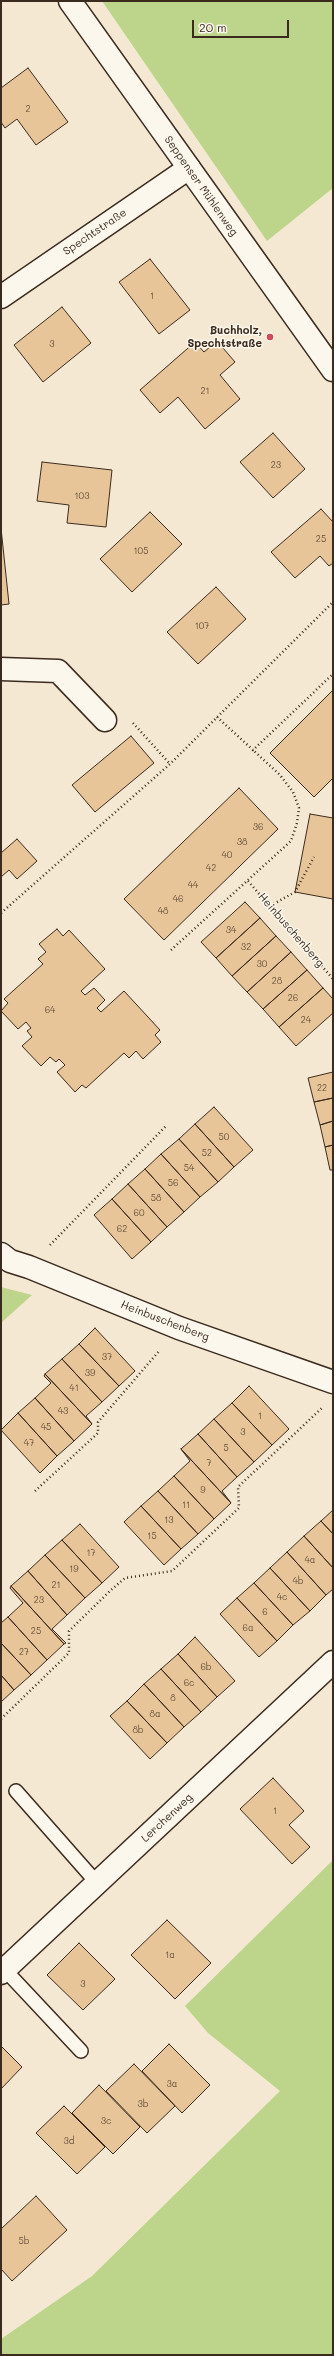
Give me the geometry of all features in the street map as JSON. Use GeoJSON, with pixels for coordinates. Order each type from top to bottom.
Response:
{"type":"FeatureCollection","features":[{"type":"Feature","properties":{"kind":"street","name":"Seppenser Mühlenweg"},"geometry":{"type":"LineString","coordinates":[[70,1],[333,370]]}},
{"type":"Feature","properties":{"kind":"street","name":"Spechtstraße"},"geometry":{"type":"LineString","coordinates":[[1,296],[189,168]]}},
{"type":"Feature","properties":{"kind":"street"},"geometry":{"type":"LineString","coordinates":[[1,669],[58,671],[105,720]]}},
{"type":"Feature","properties":{"kind":"street","name":"Heinbuschenberg"},"geometry":{"type":"LineString","coordinates":[[1,1254],[10,1261],[29,1267],[179,1328],[333,1382]]}},
{"type":"Feature","properties":{"kind":"street","name":"Lerchenweg"},"geometry":{"type":"LineString","coordinates":[[3,1972],[333,1662]]}},
{"type":"Feature","properties":{"kind":"lane"},"geometry":{"type":"LineString","coordinates":[[16,1791],[97,1883]]}},
{"type":"Feature","properties":{"kind":"lane"},"geometry":{"type":"LineString","coordinates":[[3,1972],[81,2051]]}},
{"type":"Feature","properties":{"kind":"path"},"geometry":{"type":"LineString","coordinates":[[1,913],[170,764],[333,602]]}},
{"type":"Feature","properties":{"kind":"path"},"geometry":{"type":"LineString","coordinates":[[254,750],[333,674]]}},
{"type":"Feature","properties":{"kind":"path"},"geometry":{"type":"LineString","coordinates":[[105,720],[124,713],[170,764]]}},
{"type":"Feature","properties":{"kind":"path"},"geometry":{"type":"LineString","coordinates":[[171,950],[291,841],[297,823],[299,808],[293,792],[280,775],[217,717]]}},
{"type":"Feature","properties":{"kind":"path"},"geometry":{"type":"LineString","coordinates":[[270,906],[295,892],[314,857]]}},
{"type":"Feature","properties":{"kind":"path","name":"Heinbuschenberg"},"geometry":{"type":"LineString","coordinates":[[248,881],[333,980]]}},
{"type":"Feature","properties":{"kind":"path"},"geometry":{"type":"LineString","coordinates":[[29,1267],[166,1126]]}},
{"type":"Feature","properties":{"kind":"path"},"geometry":{"type":"LineString","coordinates":[[35,1491],[98,1433],[98,1422],[179,1328]]}},
{"type":"Feature","properties":{"kind":"path"},"geometry":{"type":"LineString","coordinates":[[1,1719],[68,1653],[70,1631],[111,1590],[125,1578],[172,1571],[239,1508],[238,1487],[323,1407]]}},
{"type":"Feature","properties":{"kind":"green space"},"geometry":{"type":"Polygon","coordinates":[[[102,1],[333,1],[333,188],[267,241],[102,1]]]}},
{"type":"Feature","properties":{"kind":"green space"},"geometry":{"type":"Polygon","coordinates":[[[1,1287],[32,1295],[1,1323],[1,1287]]]}},
{"type":"Feature","properties":{"kind":"green space"},"geometry":{"type":"Polygon","coordinates":[[[333,1860],[333,2355],[1,2355],[1,2339],[92,2276],[280,2091],[208,2033],[185,2006],[333,1860]]]}},
{"type":"Feature","properties":{"kind":"building"},"geometry":{"type":"Polygon","coordinates":[[[28,68],[68,122],[36,145],[17,119],[5,128],[1,122],[1,88],[28,68]]]}},
{"type":"Feature","properties":{"kind":"building"},"geometry":{"type":"Polygon","coordinates":[[[150,259],[190,310],[159,334],[119,282],[150,259]]]}},
{"type":"Feature","properties":{"kind":"building"},"geometry":{"type":"Polygon","coordinates":[[[62,307],[91,343],[43,382],[14,345],[62,307]]]}},
{"type":"Feature","properties":{"kind":"building"},"geometry":{"type":"Polygon","coordinates":[[[217,341],[235,362],[220,375],[240,399],[205,429],[178,397],[160,413],[140,390],[195,342],[204,352],[217,341]]]}},
{"type":"Feature","properties":{"kind":"building"},"geometry":{"type":"Polygon","coordinates":[[[273,433],[305,469],[273,498],[240,462],[273,433]]]}},
{"type":"Feature","properties":{"kind":"building"},"geometry":{"type":"Polygon","coordinates":[[[42,462],[112,470],[106,527],[67,523],[69,505],[37,501],[42,462]]]}},
{"type":"Feature","properties":{"kind":"building"},"geometry":{"type":"Polygon","coordinates":[[[321,509],[333,522],[333,563],[329,566],[320,556],[295,578],[271,552],[321,509]]]}},
{"type":"Feature","properties":{"kind":"building"},"geometry":{"type":"Polygon","coordinates":[[[150,512],[182,544],[132,592],[100,559],[150,512]]]}},
{"type":"Feature","properties":{"kind":"building"},"geometry":{"type":"Polygon","coordinates":[[[1,528],[9,604],[1,605],[1,528]]]}},
{"type":"Feature","properties":{"kind":"building"},"geometry":{"type":"Polygon","coordinates":[[[216,587],[246,619],[198,664],[167,632],[216,587]]]}},
{"type":"Feature","properties":{"kind":"building"},"geometry":{"type":"Polygon","coordinates":[[[333,690],[333,778],[314,797],[270,753],[333,690]]]}},
{"type":"Feature","properties":{"kind":"building"},"geometry":{"type":"Polygon","coordinates":[[[131,736],[154,763],[95,812],[72,785],[131,736]]]}},
{"type":"Feature","properties":{"kind":"building"},"geometry":{"type":"Polygon","coordinates":[[[239,788],[278,829],[164,940],[124,899],[239,788]]]}},
{"type":"Feature","properties":{"kind":"building"},"geometry":{"type":"Polygon","coordinates":[[[310,814],[333,818],[333,899],[295,892],[310,814]]]}},
{"type":"Feature","properties":{"kind":"building"},"geometry":{"type":"Polygon","coordinates":[[[17,839],[37,861],[17,879],[9,870],[1,877],[1,853],[17,839]]]}},
{"type":"Feature","properties":{"kind":"building"},"geometry":{"type":"Polygon","coordinates":[[[245,902],[260,918],[216,958],[201,942],[245,902]]]}},
{"type":"Feature","properties":{"kind":"building"},"geometry":{"type":"Polygon","coordinates":[[[260,918],[276,936],[232,976],[216,958],[260,918]]]}},
{"type":"Feature","properties":{"kind":"building"},"geometry":{"type":"Polygon","coordinates":[[[57,929],[63,936],[69,930],[105,969],[81,991],[85,995],[94,988],[105,1000],[97,1008],[101,1012],[124,991],[160,1030],[155,1035],[161,1042],[143,1059],[136,1051],[129,1058],[124,1053],[86,1088],[82,1085],[75,1092],[57,1072],[65,1065],[59,1059],[56,1062],[50,1057],[41,1066],[22,1046],[32,1037],[27,1031],[31,1028],[26,1022],[18,1029],[1,1011],[8,1003],[4,999],[43,964],[38,959],[46,952],[39,944],[57,929]]]}},
{"type":"Feature","properties":{"kind":"building"},"geometry":{"type":"Polygon","coordinates":[[[276,936],[291,952],[247,992],[232,976],[276,936]]]}},
{"type":"Feature","properties":{"kind":"building"},"geometry":{"type":"Polygon","coordinates":[[[291,952],[307,970],[263,1009],[247,992],[291,952]]]}},
{"type":"Feature","properties":{"kind":"building"},"geometry":{"type":"Polygon","coordinates":[[[307,970],[323,988],[279,1027],[263,1009],[307,970]]]}},
{"type":"Feature","properties":{"kind":"building"},"geometry":{"type":"Polygon","coordinates":[[[323,988],[333,999],[333,1013],[296,1046],[279,1027],[323,988]]]}},
{"type":"Feature","properties":{"kind":"building"},"geometry":{"type":"Polygon","coordinates":[[[333,1072],[333,1098],[314,1102],[308,1078],[333,1072]]]}},
{"type":"Feature","properties":{"kind":"building"},"geometry":{"type":"Polygon","coordinates":[[[333,1098],[333,1121],[320,1125],[314,1102],[333,1098]]]}},
{"type":"Feature","properties":{"kind":"building"},"geometry":{"type":"Polygon","coordinates":[[[214,1107],[253,1150],[234,1167],[195,1124],[214,1107]]]}},
{"type":"Feature","properties":{"kind":"building"},"geometry":{"type":"Polygon","coordinates":[[[333,1121],[333,1145],[325,1147],[320,1125],[333,1121]]]}},
{"type":"Feature","properties":{"kind":"building"},"geometry":{"type":"Polygon","coordinates":[[[195,1124],[234,1167],[218,1182],[179,1139],[195,1124]]]}},
{"type":"Feature","properties":{"kind":"building"},"geometry":{"type":"Polygon","coordinates":[[[179,1139],[218,1182],[200,1197],[161,1154],[179,1139]]]}},
{"type":"Feature","properties":{"kind":"building"},"geometry":{"type":"Polygon","coordinates":[[[333,1145],[333,1170],[330,1170],[325,1147],[333,1145]]]}},
{"type":"Feature","properties":{"kind":"building"},"geometry":{"type":"Polygon","coordinates":[[[161,1154],[200,1197],[184,1212],[145,1169],[161,1154]]]}},
{"type":"Feature","properties":{"kind":"building"},"geometry":{"type":"Polygon","coordinates":[[[145,1169],[184,1212],[167,1227],[128,1184],[145,1169]]]}},
{"type":"Feature","properties":{"kind":"building"},"geometry":{"type":"Polygon","coordinates":[[[128,1184],[167,1227],[151,1242],[112,1199],[128,1184]]]}},
{"type":"Feature","properties":{"kind":"building"},"geometry":{"type":"Polygon","coordinates":[[[112,1199],[151,1242],[132,1259],[94,1215],[112,1199]]]}},
{"type":"Feature","properties":{"kind":"building"},"geometry":{"type":"Polygon","coordinates":[[[95,1328],[135,1371],[119,1386],[79,1344],[95,1328]]]}},
{"type":"Feature","properties":{"kind":"building"},"geometry":{"type":"Polygon","coordinates":[[[79,1344],[119,1386],[102,1402],[62,1359],[79,1344]]]}},
{"type":"Feature","properties":{"kind":"building"},"geometry":{"type":"Polygon","coordinates":[[[62,1359],[102,1402],[86,1416],[92,1424],[45,1374],[62,1359]]]}},
{"type":"Feature","properties":{"kind":"building"},"geometry":{"type":"Polygon","coordinates":[[[45,1374],[92,1424],[74,1441],[35,1398],[51,1383],[44,1376],[45,1374]]]}},
{"type":"Feature","properties":{"kind":"building"},"geometry":{"type":"Polygon","coordinates":[[[249,1386],[289,1429],[272,1445],[232,1403],[249,1386]]]}},
{"type":"Feature","properties":{"kind":"building"},"geometry":{"type":"Polygon","coordinates":[[[35,1398],[74,1441],[57,1456],[18,1413],[35,1398]]]}},
{"type":"Feature","properties":{"kind":"building"},"geometry":{"type":"Polygon","coordinates":[[[232,1403],[272,1445],[254,1462],[214,1419],[232,1403]]]}},
{"type":"Feature","properties":{"kind":"building"},"geometry":{"type":"Polygon","coordinates":[[[18,1413],[57,1456],[40,1473],[1,1430],[18,1413]]]}},
{"type":"Feature","properties":{"kind":"building"},"geometry":{"type":"Polygon","coordinates":[[[214,1419],[254,1462],[237,1477],[198,1434],[214,1419]]]}},
{"type":"Feature","properties":{"kind":"building"},"geometry":{"type":"Polygon","coordinates":[[[198,1434],[237,1477],[222,1491],[231,1503],[181,1449],[198,1434]]]}},
{"type":"Feature","properties":{"kind":"building"},"geometry":{"type":"Polygon","coordinates":[[[181,1449],[231,1503],[214,1519],[174,1476],[190,1461],[181,1449]]]}},
{"type":"Feature","properties":{"kind":"building"},"geometry":{"type":"Polygon","coordinates":[[[174,1476],[214,1519],[198,1534],[158,1491],[174,1476]]]}},
{"type":"Feature","properties":{"kind":"building"},"geometry":{"type":"Polygon","coordinates":[[[158,1491],[198,1534],[181,1549],[141,1506],[158,1491]]]}},
{"type":"Feature","properties":{"kind":"building"},"geometry":{"type":"Polygon","coordinates":[[[141,1506],[181,1549],[164,1565],[124,1522],[141,1506]]]}},
{"type":"Feature","properties":{"kind":"building"},"geometry":{"type":"Polygon","coordinates":[[[333,1510],[333,1534],[321,1521],[333,1510]]]}},
{"type":"Feature","properties":{"kind":"building"},"geometry":{"type":"Polygon","coordinates":[[[321,1521],[333,1534],[333,1568],[304,1536],[321,1521]]]}},
{"type":"Feature","properties":{"kind":"building"},"geometry":{"type":"Polygon","coordinates":[[[80,1524],[119,1567],[102,1583],[62,1540],[80,1524]]]}},
{"type":"Feature","properties":{"kind":"building"},"geometry":{"type":"Polygon","coordinates":[[[304,1536],[333,1568],[333,1589],[326,1595],[287,1552],[304,1536]]]}},
{"type":"Feature","properties":{"kind":"building"},"geometry":{"type":"Polygon","coordinates":[[[62,1540],[102,1583],[85,1598],[45,1555],[62,1540]]]}},
{"type":"Feature","properties":{"kind":"building"},"geometry":{"type":"Polygon","coordinates":[[[287,1552],[326,1595],[310,1611],[270,1568],[287,1552]]]}},
{"type":"Feature","properties":{"kind":"building"},"geometry":{"type":"Polygon","coordinates":[[[45,1555],[85,1598],[67,1615],[28,1571],[45,1555]]]}},
{"type":"Feature","properties":{"kind":"building"},"geometry":{"type":"Polygon","coordinates":[[[270,1568],[310,1611],[293,1625],[254,1583],[270,1568]]]}},
{"type":"Feature","properties":{"kind":"building"},"geometry":{"type":"Polygon","coordinates":[[[28,1571],[67,1615],[52,1629],[66,1643],[64,1644],[11,1586],[28,1571]]]}},
{"type":"Feature","properties":{"kind":"building"},"geometry":{"type":"Polygon","coordinates":[[[254,1583],[293,1625],[277,1641],[237,1598],[254,1583]]]}},
{"type":"Feature","properties":{"kind":"building"},"geometry":{"type":"Polygon","coordinates":[[[11,1586],[64,1644],[47,1660],[8,1617],[23,1603],[10,1588],[11,1586]]]}},
{"type":"Feature","properties":{"kind":"building"},"geometry":{"type":"Polygon","coordinates":[[[237,1598],[277,1641],[259,1657],[220,1614],[237,1598]]]}},
{"type":"Feature","properties":{"kind":"building"},"geometry":{"type":"Polygon","coordinates":[[[8,1617],[47,1660],[31,1675],[1,1643],[1,1623],[8,1617]]]}},
{"type":"Feature","properties":{"kind":"building"},"geometry":{"type":"Polygon","coordinates":[[[195,1637],[235,1681],[217,1697],[178,1654],[195,1637]]]}},
{"type":"Feature","properties":{"kind":"building"},"geometry":{"type":"Polygon","coordinates":[[[1,1643],[31,1675],[14,1690],[1,1675],[1,1643]]]}},
{"type":"Feature","properties":{"kind":"building"},"geometry":{"type":"Polygon","coordinates":[[[178,1654],[217,1697],[201,1712],[161,1669],[178,1654]]]}},
{"type":"Feature","properties":{"kind":"building"},"geometry":{"type":"Polygon","coordinates":[[[161,1669],[201,1712],[184,1727],[144,1684],[161,1669]]]}},
{"type":"Feature","properties":{"kind":"building"},"geometry":{"type":"Polygon","coordinates":[[[1,1675],[14,1690],[1,1702],[1,1675]]]}},
{"type":"Feature","properties":{"kind":"building"},"geometry":{"type":"Polygon","coordinates":[[[144,1684],[184,1727],[167,1743],[127,1701],[144,1684]]]}},
{"type":"Feature","properties":{"kind":"building"},"geometry":{"type":"Polygon","coordinates":[[[127,1701],[167,1743],[150,1759],[110,1716],[127,1701]]]}},
{"type":"Feature","properties":{"kind":"building"},"geometry":{"type":"Polygon","coordinates":[[[273,1778],[304,1811],[289,1825],[310,1847],[292,1864],[240,1809],[273,1778]]]}},
{"type":"Feature","properties":{"kind":"building"},"geometry":{"type":"Polygon","coordinates":[[[167,1920],[211,1963],[175,1999],[131,1955],[167,1920]]]}},
{"type":"Feature","properties":{"kind":"building"},"geometry":{"type":"Polygon","coordinates":[[[79,1943],[115,1979],[83,2010],[47,1975],[79,1943]]]}},
{"type":"Feature","properties":{"kind":"building"},"geometry":{"type":"Polygon","coordinates":[[[169,2044],[210,2085],[182,2113],[142,2071],[169,2044]]]}},
{"type":"Feature","properties":{"kind":"building"},"geometry":{"type":"Polygon","coordinates":[[[1,2046],[22,2067],[1,2089],[1,2046]]]}},
{"type":"Feature","properties":{"kind":"building"},"geometry":{"type":"Polygon","coordinates":[[[134,2064],[175,2106],[147,2133],[106,2091],[134,2064]]]}},
{"type":"Feature","properties":{"kind":"building"},"geometry":{"type":"Polygon","coordinates":[[[99,2085],[140,2127],[113,2154],[72,2113],[99,2085]]]}},
{"type":"Feature","properties":{"kind":"building"},"geometry":{"type":"Polygon","coordinates":[[[64,2106],[105,2147],[77,2174],[36,2133],[64,2106]]]}},
{"type":"Feature","properties":{"kind":"building"},"geometry":{"type":"Polygon","coordinates":[[[36,2196],[67,2230],[12,2281],[1,2269],[1,2229],[36,2196]]]}},
{"type":"Feature","properties":{"kind":"place","name":"Buchholz, Spechtstraße"},"geometry":{"type":"Point","coordinates":[270,337]}}]}
